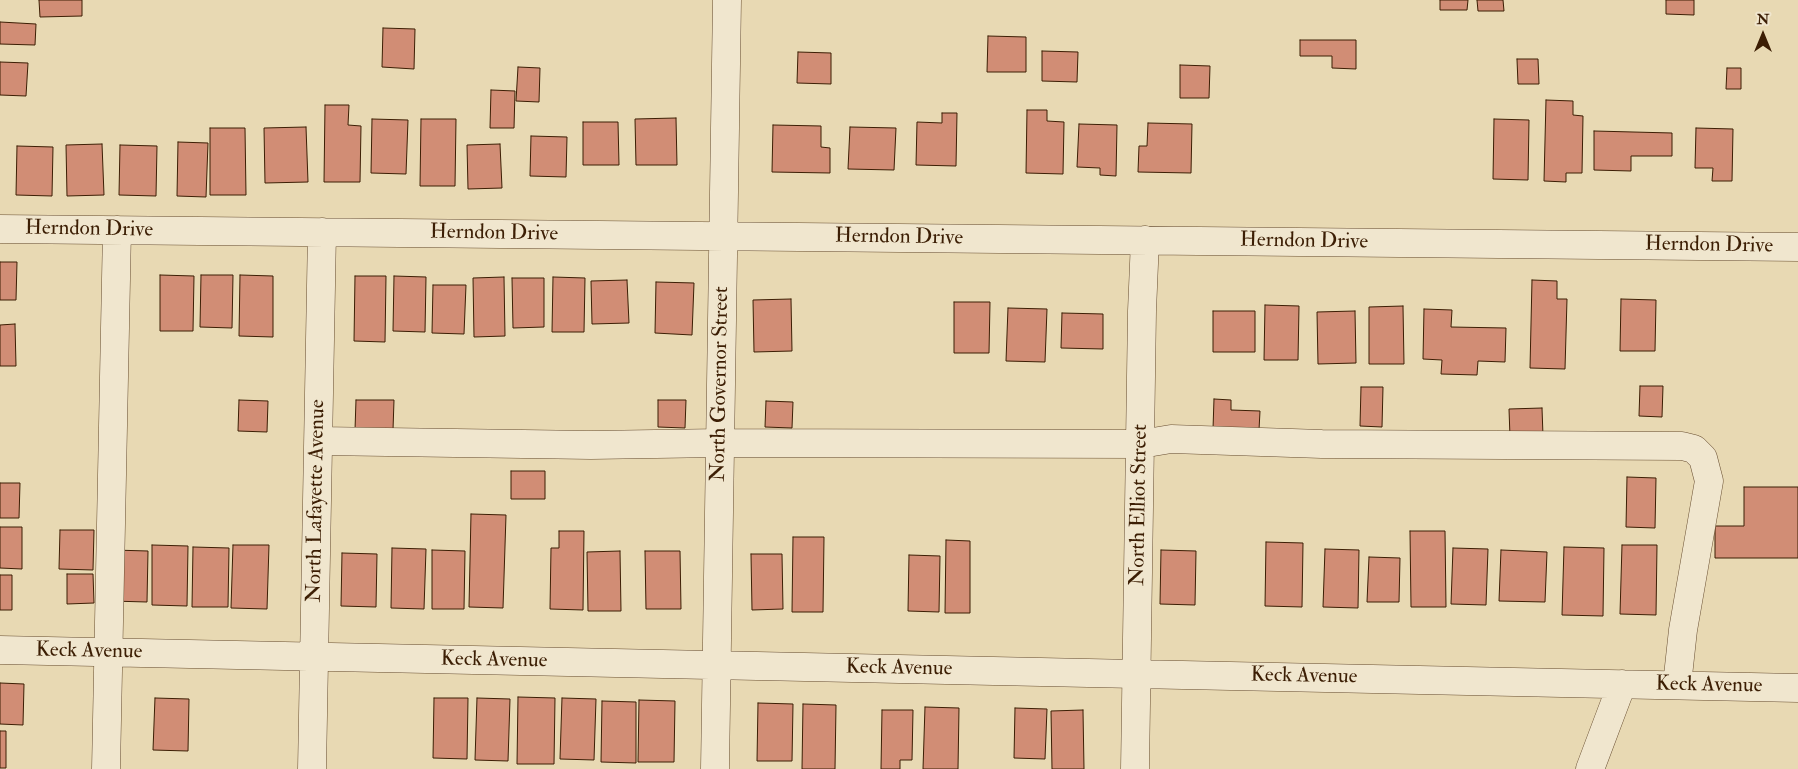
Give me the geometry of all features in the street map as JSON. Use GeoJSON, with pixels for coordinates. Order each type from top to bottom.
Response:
{"type":"FeatureCollection","features":[{"type":"Feature","properties":{"kind":"street","name":"North Governor Street"},"geometry":{"type":"LineString","coordinates":[[715,769],[727,0]]}},
{"type":"Feature","properties":{"kind":"street","name":"Herndon Drive"},"geometry":{"type":"LineString","coordinates":[[0,229],[1798,247]]}},
{"type":"Feature","properties":{"kind":"street"},"geometry":{"type":"LineString","coordinates":[[106,769],[118,230]]}},
{"type":"Feature","properties":{"kind":"street","name":"North Lafayette Avenue"},"geometry":{"type":"LineString","coordinates":[[312,769],[322,232]]}},
{"type":"Feature","properties":{"kind":"street","name":"North Elliot Street"},"geometry":{"type":"LineString","coordinates":[[1135,769],[1145,240]]}},
{"type":"Feature","properties":{"kind":"street"},"geometry":{"type":"LineString","coordinates":[[319,441],[591,445],[720,443],[1141,444],[1171,438],[1322,444],[1682,446],[1694,449],[1703,458],[1709,481],[1683,630],[1677,685]]}},
{"type":"Feature","properties":{"kind":"street","name":"Keck Avenue"},"geometry":{"type":"LineString","coordinates":[[0,650],[1798,688]]}},
{"type":"Feature","properties":{"kind":"street"},"geometry":{"type":"LineString","coordinates":[[1590,769],[1622,684]]}},
{"type":"Feature","properties":{"kind":"building"},"geometry":{"type":"Polygon","coordinates":[[[39,0],[82,0],[82,16],[40,17],[39,0]]]}},
{"type":"Feature","properties":{"kind":"building"},"geometry":{"type":"Polygon","coordinates":[[[1440,0],[1468,0],[1467,10],[1440,10],[1440,0]]]}},
{"type":"Feature","properties":{"kind":"building"},"geometry":{"type":"Polygon","coordinates":[[[1477,0],[1503,0],[1504,11],[1478,11],[1477,0]]]}},
{"type":"Feature","properties":{"kind":"building"},"geometry":{"type":"Polygon","coordinates":[[[1666,0],[1694,0],[1694,15],[1666,14],[1666,0]]]}},
{"type":"Feature","properties":{"kind":"building"},"geometry":{"type":"Polygon","coordinates":[[[0,22],[36,24],[35,45],[0,44],[0,22]]]}},
{"type":"Feature","properties":{"kind":"building"},"geometry":{"type":"Polygon","coordinates":[[[383,28],[415,29],[414,69],[382,67],[383,28]]]}},
{"type":"Feature","properties":{"kind":"building"},"geometry":{"type":"Polygon","coordinates":[[[988,36],[1026,37],[1026,72],[987,72],[988,36]]]}},
{"type":"Feature","properties":{"kind":"building"},"geometry":{"type":"Polygon","coordinates":[[[1300,40],[1356,40],[1356,69],[1332,68],[1332,56],[1300,56],[1300,40]]]}},
{"type":"Feature","properties":{"kind":"building"},"geometry":{"type":"Polygon","coordinates":[[[1042,51],[1078,52],[1077,82],[1042,81],[1042,51]]]}},
{"type":"Feature","properties":{"kind":"building"},"geometry":{"type":"Polygon","coordinates":[[[798,52],[831,53],[831,84],[797,83],[798,52]]]}},
{"type":"Feature","properties":{"kind":"building"},"geometry":{"type":"Polygon","coordinates":[[[1517,59],[1538,59],[1539,84],[1518,84],[1517,59]]]}},
{"type":"Feature","properties":{"kind":"building"},"geometry":{"type":"Polygon","coordinates":[[[0,62],[28,63],[26,96],[0,95],[0,62]]]}},
{"type":"Feature","properties":{"kind":"building"},"geometry":{"type":"Polygon","coordinates":[[[1180,65],[1210,66],[1209,98],[1180,98],[1180,65]]]}},
{"type":"Feature","properties":{"kind":"building"},"geometry":{"type":"Polygon","coordinates":[[[518,67],[540,68],[539,102],[516,101],[518,67]]]}},
{"type":"Feature","properties":{"kind":"building"},"geometry":{"type":"Polygon","coordinates":[[[1727,68],[1741,68],[1741,89],[1726,89],[1727,68]]]}},
{"type":"Feature","properties":{"kind":"building"},"geometry":{"type":"Polygon","coordinates":[[[491,90],[515,91],[514,128],[490,128],[491,90]]]}},
{"type":"Feature","properties":{"kind":"building"},"geometry":{"type":"Polygon","coordinates":[[[1546,100],[1573,101],[1573,115],[1583,116],[1582,173],[1566,173],[1566,182],[1544,181],[1546,100]]]}},
{"type":"Feature","properties":{"kind":"building"},"geometry":{"type":"Polygon","coordinates":[[[325,105],[349,105],[348,125],[361,126],[360,182],[324,182],[325,105]]]}},
{"type":"Feature","properties":{"kind":"building"},"geometry":{"type":"Polygon","coordinates":[[[1027,110],[1047,110],[1047,121],[1064,122],[1063,174],[1026,173],[1027,110]]]}},
{"type":"Feature","properties":{"kind":"building"},"geometry":{"type":"Polygon","coordinates":[[[942,113],[957,113],[956,166],[916,165],[917,122],[942,123],[942,113]]]}},
{"type":"Feature","properties":{"kind":"building"},"geometry":{"type":"Polygon","coordinates":[[[676,118],[677,165],[636,165],[635,119],[676,118]]]}},
{"type":"Feature","properties":{"kind":"building"},"geometry":{"type":"Polygon","coordinates":[[[372,119],[408,120],[406,174],[371,173],[372,119]]]}},
{"type":"Feature","properties":{"kind":"building"},"geometry":{"type":"Polygon","coordinates":[[[421,119],[456,119],[455,186],[420,186],[421,119]]]}},
{"type":"Feature","properties":{"kind":"building"},"geometry":{"type":"Polygon","coordinates":[[[1494,119],[1529,120],[1528,180],[1493,179],[1494,119]]]}},
{"type":"Feature","properties":{"kind":"building"},"geometry":{"type":"Polygon","coordinates":[[[583,122],[618,122],[619,165],[583,165],[583,122]]]}},
{"type":"Feature","properties":{"kind":"building"},"geometry":{"type":"Polygon","coordinates":[[[1148,123],[1192,124],[1191,173],[1138,172],[1139,146],[1147,146],[1148,123]]]}},
{"type":"Feature","properties":{"kind":"building"},"geometry":{"type":"Polygon","coordinates":[[[1079,124],[1117,125],[1116,176],[1100,175],[1100,168],[1077,167],[1079,124]]]}},
{"type":"Feature","properties":{"kind":"building"},"geometry":{"type":"Polygon","coordinates":[[[773,125],[821,126],[821,147],[830,148],[830,173],[772,172],[773,125]]]}},
{"type":"Feature","properties":{"kind":"building"},"geometry":{"type":"Polygon","coordinates":[[[306,127],[308,182],[265,183],[264,128],[306,127]]]}},
{"type":"Feature","properties":{"kind":"building"},"geometry":{"type":"Polygon","coordinates":[[[850,127],[896,128],[894,170],[848,169],[850,127]]]}},
{"type":"Feature","properties":{"kind":"building"},"geometry":{"type":"Polygon","coordinates":[[[210,128],[245,128],[246,195],[210,195],[210,128]]]}},
{"type":"Feature","properties":{"kind":"building"},"geometry":{"type":"Polygon","coordinates":[[[1696,128],[1733,129],[1732,181],[1712,181],[1713,168],[1695,168],[1696,128]]]}},
{"type":"Feature","properties":{"kind":"building"},"geometry":{"type":"Polygon","coordinates":[[[1594,131],[1672,133],[1672,156],[1631,156],[1631,171],[1594,170],[1594,131]]]}},
{"type":"Feature","properties":{"kind":"building"},"geometry":{"type":"Polygon","coordinates":[[[531,136],[567,137],[566,177],[530,176],[531,136]]]}},
{"type":"Feature","properties":{"kind":"building"},"geometry":{"type":"Polygon","coordinates":[[[178,142],[208,143],[206,197],[177,196],[178,142]]]}},
{"type":"Feature","properties":{"kind":"building"},"geometry":{"type":"Polygon","coordinates":[[[102,144],[104,195],[67,196],[66,145],[102,144]]]}},
{"type":"Feature","properties":{"kind":"building"},"geometry":{"type":"Polygon","coordinates":[[[500,144],[502,188],[468,189],[467,145],[500,144]]]}},
{"type":"Feature","properties":{"kind":"building"},"geometry":{"type":"Polygon","coordinates":[[[120,145],[157,146],[156,196],[119,195],[120,145]]]}},
{"type":"Feature","properties":{"kind":"building"},"geometry":{"type":"Polygon","coordinates":[[[17,146],[53,147],[52,196],[16,195],[17,146]]]}},
{"type":"Feature","properties":{"kind":"building"},"geometry":{"type":"Polygon","coordinates":[[[0,262],[17,262],[16,300],[0,300],[0,262]]]}},
{"type":"Feature","properties":{"kind":"building"},"geometry":{"type":"Polygon","coordinates":[[[160,275],[194,276],[193,331],[160,331],[160,275]]]}},
{"type":"Feature","properties":{"kind":"building"},"geometry":{"type":"Polygon","coordinates":[[[201,275],[233,275],[232,328],[200,327],[201,275]]]}},
{"type":"Feature","properties":{"kind":"building"},"geometry":{"type":"Polygon","coordinates":[[[240,275],[273,276],[273,337],[239,336],[240,275]]]}},
{"type":"Feature","properties":{"kind":"building"},"geometry":{"type":"Polygon","coordinates":[[[355,276],[386,276],[385,342],[354,341],[355,276]]]}},
{"type":"Feature","properties":{"kind":"building"},"geometry":{"type":"Polygon","coordinates":[[[394,276],[426,277],[425,332],[393,331],[394,276]]]}},
{"type":"Feature","properties":{"kind":"building"},"geometry":{"type":"Polygon","coordinates":[[[504,277],[505,336],[474,337],[473,278],[504,277]]]}},
{"type":"Feature","properties":{"kind":"building"},"geometry":{"type":"Polygon","coordinates":[[[553,277],[585,278],[584,332],[552,332],[553,277]]]}},
{"type":"Feature","properties":{"kind":"building"},"geometry":{"type":"Polygon","coordinates":[[[512,278],[544,278],[544,327],[513,328],[512,278]]]}},
{"type":"Feature","properties":{"kind":"building"},"geometry":{"type":"Polygon","coordinates":[[[627,280],[629,323],[592,324],[591,281],[627,280]]]}},
{"type":"Feature","properties":{"kind":"building"},"geometry":{"type":"Polygon","coordinates":[[[1532,280],[1557,281],[1557,299],[1567,299],[1565,369],[1530,368],[1532,280]]]}},
{"type":"Feature","properties":{"kind":"building"},"geometry":{"type":"Polygon","coordinates":[[[656,282],[694,283],[692,335],[655,333],[656,282]]]}},
{"type":"Feature","properties":{"kind":"building"},"geometry":{"type":"Polygon","coordinates":[[[433,285],[466,285],[464,334],[432,333],[433,285]]]}},
{"type":"Feature","properties":{"kind":"building"},"geometry":{"type":"Polygon","coordinates":[[[791,299],[792,351],[754,352],[753,300],[791,299]]]}},
{"type":"Feature","properties":{"kind":"building"},"geometry":{"type":"Polygon","coordinates":[[[1621,299],[1656,300],[1655,351],[1620,351],[1621,299]]]}},
{"type":"Feature","properties":{"kind":"building"},"geometry":{"type":"Polygon","coordinates":[[[954,302],[990,302],[989,353],[954,353],[954,302]]]}},
{"type":"Feature","properties":{"kind":"building"},"geometry":{"type":"Polygon","coordinates":[[[1265,305],[1299,306],[1298,360],[1264,360],[1265,305]]]}},
{"type":"Feature","properties":{"kind":"building"},"geometry":{"type":"Polygon","coordinates":[[[1403,306],[1404,364],[1369,364],[1369,307],[1403,306]]]}},
{"type":"Feature","properties":{"kind":"building"},"geometry":{"type":"Polygon","coordinates":[[[1008,308],[1047,309],[1045,362],[1006,361],[1008,308]]]}},
{"type":"Feature","properties":{"kind":"building"},"geometry":{"type":"Polygon","coordinates":[[[1424,309],[1452,310],[1451,327],[1506,328],[1505,362],[1478,361],[1477,375],[1441,374],[1442,360],[1423,359],[1424,309]]]}},
{"type":"Feature","properties":{"kind":"building"},"geometry":{"type":"Polygon","coordinates":[[[1213,311],[1255,311],[1255,352],[1213,352],[1213,311]]]}},
{"type":"Feature","properties":{"kind":"building"},"geometry":{"type":"Polygon","coordinates":[[[1355,311],[1356,363],[1318,364],[1317,312],[1355,311]]]}},
{"type":"Feature","properties":{"kind":"building"},"geometry":{"type":"Polygon","coordinates":[[[1062,313],[1103,314],[1103,349],[1061,348],[1062,313]]]}},
{"type":"Feature","properties":{"kind":"building"},"geometry":{"type":"Polygon","coordinates":[[[15,324],[16,366],[0,366],[0,325],[15,324]]]}},
{"type":"Feature","properties":{"kind":"building"},"geometry":{"type":"Polygon","coordinates":[[[1640,386],[1663,386],[1662,417],[1639,416],[1640,386]]]}},
{"type":"Feature","properties":{"kind":"building"},"geometry":{"type":"Polygon","coordinates":[[[1361,387],[1383,387],[1382,427],[1360,426],[1361,387]]]}},
{"type":"Feature","properties":{"kind":"building"},"geometry":{"type":"Polygon","coordinates":[[[1214,399],[1231,400],[1231,410],[1260,411],[1259,430],[1213,429],[1214,399]]]}},
{"type":"Feature","properties":{"kind":"building"},"geometry":{"type":"Polygon","coordinates":[[[239,400],[268,401],[267,432],[238,431],[239,400]]]}},
{"type":"Feature","properties":{"kind":"building"},"geometry":{"type":"Polygon","coordinates":[[[356,400],[394,400],[393,430],[355,430],[356,400]]]}},
{"type":"Feature","properties":{"kind":"building"},"geometry":{"type":"Polygon","coordinates":[[[658,400],[686,400],[685,428],[658,427],[658,400]]]}},
{"type":"Feature","properties":{"kind":"building"},"geometry":{"type":"Polygon","coordinates":[[[766,401],[793,402],[792,428],[765,427],[766,401]]]}},
{"type":"Feature","properties":{"kind":"building"},"geometry":{"type":"Polygon","coordinates":[[[1542,408],[1543,436],[1510,437],[1509,409],[1542,408]]]}},
{"type":"Feature","properties":{"kind":"building"},"geometry":{"type":"Polygon","coordinates":[[[511,471],[545,471],[545,499],[511,499],[511,471]]]}},
{"type":"Feature","properties":{"kind":"building"},"geometry":{"type":"Polygon","coordinates":[[[1627,477],[1656,478],[1655,528],[1626,527],[1627,477]]]}},
{"type":"Feature","properties":{"kind":"building"},"geometry":{"type":"Polygon","coordinates":[[[0,483],[20,483],[19,518],[0,518],[0,483]]]}},
{"type":"Feature","properties":{"kind":"building"},"geometry":{"type":"Polygon","coordinates":[[[1744,487],[1798,487],[1798,558],[1715,558],[1715,526],[1744,526],[1744,487]]]}},
{"type":"Feature","properties":{"kind":"building"},"geometry":{"type":"Polygon","coordinates":[[[471,514],[506,515],[503,608],[469,607],[471,514]]]}},
{"type":"Feature","properties":{"kind":"building"},"geometry":{"type":"Polygon","coordinates":[[[0,527],[22,527],[22,569],[0,568],[0,527]]]}},
{"type":"Feature","properties":{"kind":"building"},"geometry":{"type":"Polygon","coordinates":[[[60,530],[94,530],[93,570],[59,569],[60,530]]]}},
{"type":"Feature","properties":{"kind":"building"},"geometry":{"type":"Polygon","coordinates":[[[559,531],[584,531],[583,610],[550,609],[551,548],[559,548],[559,531]]]}},
{"type":"Feature","properties":{"kind":"building"},"geometry":{"type":"Polygon","coordinates":[[[1410,531],[1445,531],[1446,607],[1411,607],[1410,531]]]}},
{"type":"Feature","properties":{"kind":"building"},"geometry":{"type":"Polygon","coordinates":[[[793,537],[824,537],[823,612],[792,612],[793,537]]]}},
{"type":"Feature","properties":{"kind":"building"},"geometry":{"type":"Polygon","coordinates":[[[946,540],[970,541],[970,613],[945,613],[946,540]]]}},
{"type":"Feature","properties":{"kind":"building"},"geometry":{"type":"Polygon","coordinates":[[[1266,542],[1303,543],[1302,607],[1265,606],[1266,542]]]}},
{"type":"Feature","properties":{"kind":"building"},"geometry":{"type":"Polygon","coordinates":[[[152,545],[188,546],[187,606],[152,605],[152,545]]]}},
{"type":"Feature","properties":{"kind":"building"},"geometry":{"type":"Polygon","coordinates":[[[233,545],[269,545],[267,609],[231,608],[233,545]]]}},
{"type":"Feature","properties":{"kind":"building"},"geometry":{"type":"Polygon","coordinates":[[[1622,545],[1657,545],[1656,615],[1620,614],[1622,545]]]}},
{"type":"Feature","properties":{"kind":"building"},"geometry":{"type":"Polygon","coordinates":[[[193,547],[229,548],[228,607],[192,607],[193,547]]]}},
{"type":"Feature","properties":{"kind":"building"},"geometry":{"type":"Polygon","coordinates":[[[1564,547],[1604,548],[1603,616],[1562,615],[1564,547]]]}},
{"type":"Feature","properties":{"kind":"building"},"geometry":{"type":"Polygon","coordinates":[[[392,548],[426,549],[424,609],[391,608],[392,548]]]}},
{"type":"Feature","properties":{"kind":"building"},"geometry":{"type":"Polygon","coordinates":[[[1453,548],[1488,549],[1486,605],[1451,604],[1453,548]]]}},
{"type":"Feature","properties":{"kind":"building"},"geometry":{"type":"Polygon","coordinates":[[[1325,549],[1359,550],[1358,608],[1323,607],[1325,549]]]}},
{"type":"Feature","properties":{"kind":"building"},"geometry":{"type":"Polygon","coordinates":[[[113,550],[148,551],[147,602],[111,601],[113,550]]]}},
{"type":"Feature","properties":{"kind":"building"},"geometry":{"type":"Polygon","coordinates":[[[432,550],[465,551],[464,609],[432,609],[432,550]]]}},
{"type":"Feature","properties":{"kind":"building"},"geometry":{"type":"Polygon","coordinates":[[[1161,550],[1196,551],[1195,605],[1160,604],[1161,550]]]}},
{"type":"Feature","properties":{"kind":"building"},"geometry":{"type":"Polygon","coordinates":[[[1501,550],[1547,552],[1545,602],[1499,601],[1501,550]]]}},
{"type":"Feature","properties":{"kind":"building"},"geometry":{"type":"Polygon","coordinates":[[[620,551],[621,611],[588,611],[587,552],[620,551]]]}},
{"type":"Feature","properties":{"kind":"building"},"geometry":{"type":"Polygon","coordinates":[[[645,551],[680,551],[681,609],[646,609],[645,551]]]}},
{"type":"Feature","properties":{"kind":"building"},"geometry":{"type":"Polygon","coordinates":[[[342,553],[377,554],[376,607],[341,606],[342,553]]]}},
{"type":"Feature","properties":{"kind":"building"},"geometry":{"type":"Polygon","coordinates":[[[751,554],[782,554],[783,609],[752,610],[751,554]]]}},
{"type":"Feature","properties":{"kind":"building"},"geometry":{"type":"Polygon","coordinates":[[[909,555],[940,556],[939,612],[908,611],[909,555]]]}},
{"type":"Feature","properties":{"kind":"building"},"geometry":{"type":"Polygon","coordinates":[[[1369,557],[1400,558],[1399,602],[1367,602],[1369,557]]]}},
{"type":"Feature","properties":{"kind":"building"},"geometry":{"type":"Polygon","coordinates":[[[67,574],[93,574],[94,603],[67,604],[67,574]]]}},
{"type":"Feature","properties":{"kind":"building"},"geometry":{"type":"Polygon","coordinates":[[[0,575],[12,575],[12,610],[0,610],[0,575]]]}},
{"type":"Feature","properties":{"kind":"building"},"geometry":{"type":"Polygon","coordinates":[[[0,683],[24,684],[23,725],[0,724],[0,683]]]}},
{"type":"Feature","properties":{"kind":"building"},"geometry":{"type":"Polygon","coordinates":[[[518,697],[555,698],[554,764],[517,764],[518,697]]]}},
{"type":"Feature","properties":{"kind":"building"},"geometry":{"type":"Polygon","coordinates":[[[155,698],[189,699],[188,751],[153,750],[155,698]]]}},
{"type":"Feature","properties":{"kind":"building"},"geometry":{"type":"Polygon","coordinates":[[[434,698],[468,698],[467,759],[433,758],[434,698]]]}},
{"type":"Feature","properties":{"kind":"building"},"geometry":{"type":"Polygon","coordinates":[[[477,698],[510,699],[508,761],[475,760],[477,698]]]}},
{"type":"Feature","properties":{"kind":"building"},"geometry":{"type":"Polygon","coordinates":[[[562,698],[596,699],[594,760],[560,759],[562,698]]]}},
{"type":"Feature","properties":{"kind":"building"},"geometry":{"type":"Polygon","coordinates":[[[639,700],[675,701],[674,762],[638,762],[639,700]]]}},
{"type":"Feature","properties":{"kind":"building"},"geometry":{"type":"Polygon","coordinates":[[[602,701],[636,702],[636,763],[601,762],[602,701]]]}},
{"type":"Feature","properties":{"kind":"building"},"geometry":{"type":"Polygon","coordinates":[[[758,703],[793,704],[792,761],[757,761],[758,703]]]}},
{"type":"Feature","properties":{"kind":"building"},"geometry":{"type":"Polygon","coordinates":[[[803,704],[836,705],[835,769],[802,769],[803,704]]]}},
{"type":"Feature","properties":{"kind":"building"},"geometry":{"type":"Polygon","coordinates":[[[925,707],[959,708],[958,769],[923,769],[925,707]]]}},
{"type":"Feature","properties":{"kind":"building"},"geometry":{"type":"Polygon","coordinates":[[[1015,708],[1047,709],[1045,759],[1014,758],[1015,708]]]}},
{"type":"Feature","properties":{"kind":"building"},"geometry":{"type":"Polygon","coordinates":[[[882,710],[913,710],[912,760],[900,760],[900,769],[881,769],[882,710]]]}},
{"type":"Feature","properties":{"kind":"building"},"geometry":{"type":"Polygon","coordinates":[[[1083,710],[1084,769],[1052,769],[1051,711],[1083,710]]]}},
{"type":"Feature","properties":{"kind":"building"},"geometry":{"type":"Polygon","coordinates":[[[0,731],[6,731],[6,768],[0,768],[0,731]]]}}]}
